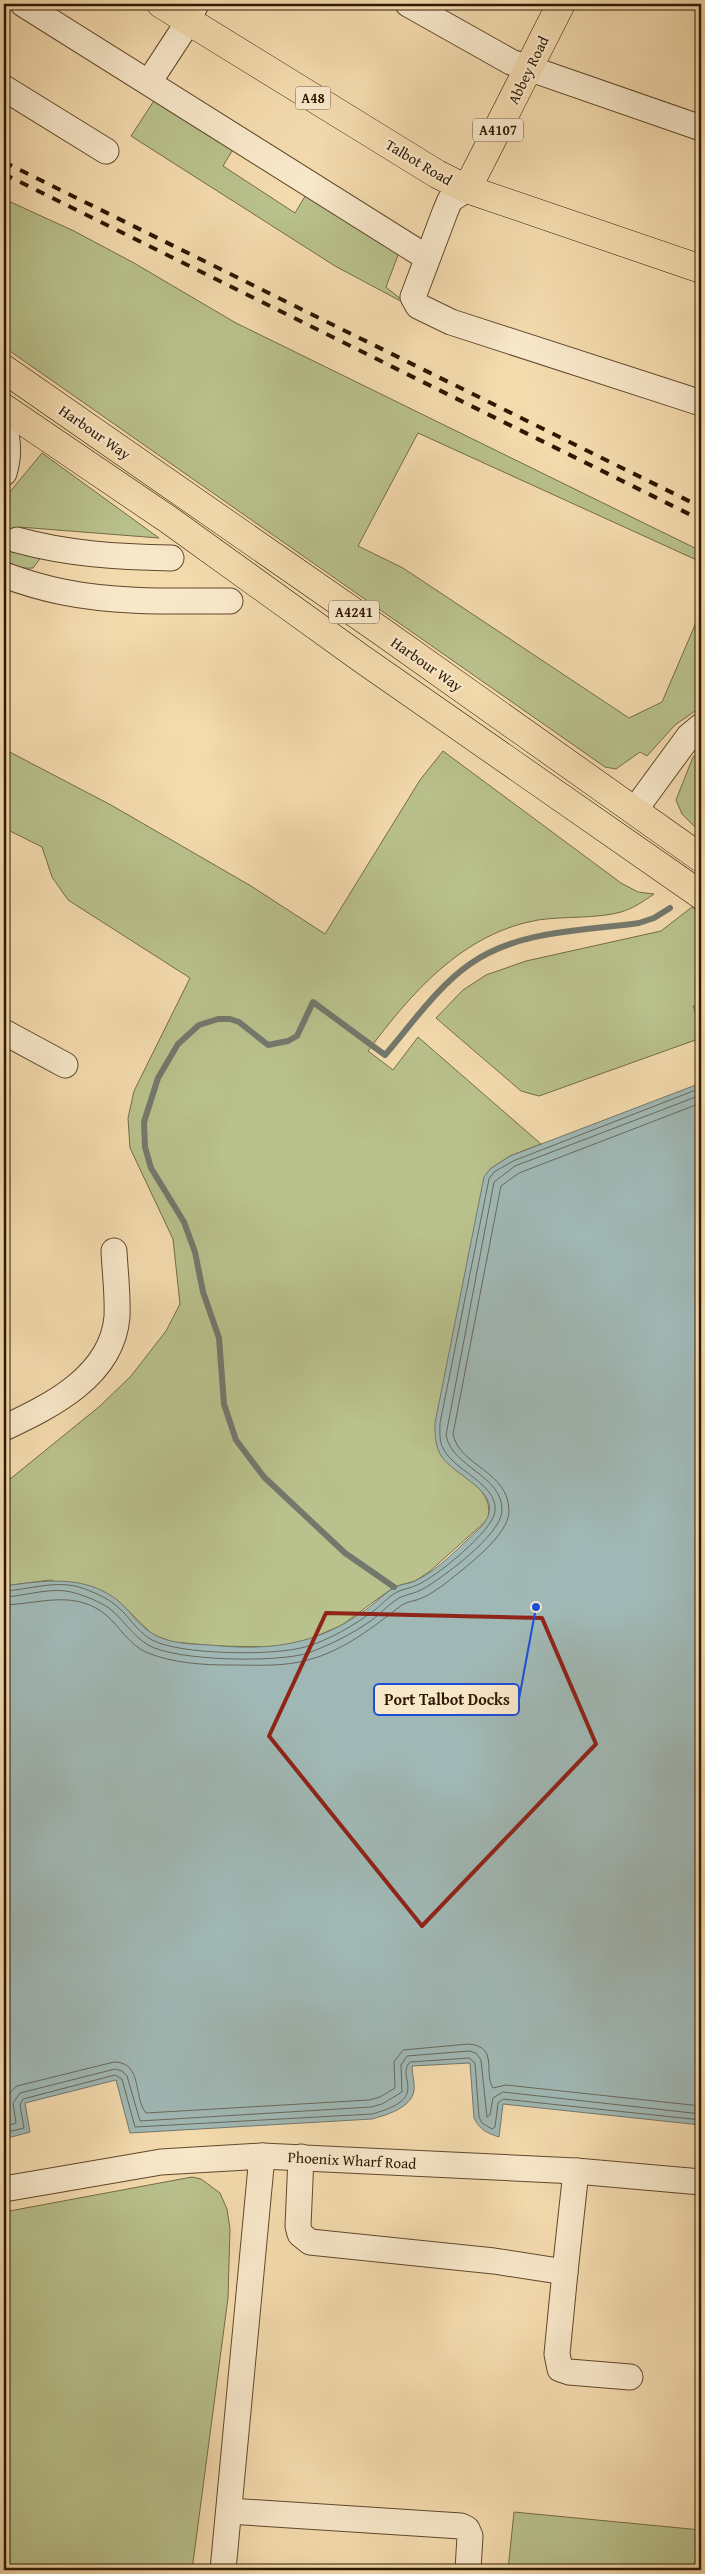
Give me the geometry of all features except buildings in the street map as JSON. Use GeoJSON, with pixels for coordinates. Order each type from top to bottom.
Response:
{"type":"FeatureCollection","features":[{"type":"Feature","properties":{"kind":"main road","name":"Talbot Road"},"geometry":{"type":"LineString","coordinates":[[161,4],[192,12],[437,174],[467,189],[701,269]]}},
{"type":"Feature","properties":{"kind":"main road","name":"Abbey Road"},"geometry":{"type":"LineString","coordinates":[[467,189],[561,4]]}},
{"type":"Feature","properties":{"kind":"main road","name":"Harbour Way"},"geometry":{"type":"LineString","coordinates":[[4,368],[381,631],[701,858]]}},
{"type":"Feature","properties":{"kind":"main road","name":"Harbour Way"},"geometry":{"type":"LineString","coordinates":[[4,408],[169,520],[362,659],[701,895]]}},
{"type":"Feature","properties":{"kind":"street"},"geometry":{"type":"LineString","coordinates":[[23,4],[426,257]]}},
{"type":"Feature","properties":{"kind":"street"},"geometry":{"type":"LineString","coordinates":[[408,4],[511,62],[701,128]]}},
{"type":"Feature","properties":{"kind":"street"},"geometry":{"type":"LineString","coordinates":[[149,82],[181,33],[192,12]]}},
{"type":"Feature","properties":{"kind":"street"},"geometry":{"type":"LineString","coordinates":[[4,88],[106,152]]}},
{"type":"Feature","properties":{"kind":"street"},"geometry":{"type":"LineString","coordinates":[[467,189],[450,200],[426,257],[413,297],[418,306],[451,322],[701,403]]}},
{"type":"Feature","properties":{"kind":"street"},"geometry":{"type":"LineString","coordinates":[[4,426],[8,441],[8,460],[4,474]]}},
{"type":"Feature","properties":{"kind":"street"},"geometry":{"type":"LineString","coordinates":[[17,540],[50,549],[89,555],[170,558]]}},
{"type":"Feature","properties":{"kind":"street"},"geometry":{"type":"LineString","coordinates":[[87,596],[89,555]]}},
{"type":"Feature","properties":{"kind":"street"},"geometry":{"type":"LineString","coordinates":[[4,575],[39,587],[87,596],[157,600],[230,601]]}},
{"type":"Feature","properties":{"kind":"street"},"geometry":{"type":"LineString","coordinates":[[634,811],[689,736],[701,726]]}},
{"type":"Feature","properties":{"kind":"street"},"geometry":{"type":"LineString","coordinates":[[4,1032],[65,1065]]}},
{"type":"Feature","properties":{"kind":"street"},"geometry":{"type":"LineString","coordinates":[[4,1428],[60,1399],[84,1380],[101,1361],[112,1340],[117,1316],[114,1251]]}},
{"type":"Feature","properties":{"kind":"street"},"geometry":{"type":"LineString","coordinates":[[223,2570],[262,2156]]}},
{"type":"Feature","properties":{"kind":"street","name":"Phoenix Wharf Road"},"geometry":{"type":"LineString","coordinates":[[4,2190],[161,2162],[262,2156],[576,2171],[701,2182]]}},
{"type":"Feature","properties":{"kind":"street"},"geometry":{"type":"LineString","coordinates":[[301,2158],[298,2226],[300,2234],[310,2242],[494,2261],[565,2272]]}},
{"type":"Feature","properties":{"kind":"street"},"geometry":{"type":"LineString","coordinates":[[576,2171],[557,2354],[560,2368],[569,2372],[630,2377]]}},
{"type":"Feature","properties":{"kind":"street"},"geometry":{"type":"LineString","coordinates":[[229,2511],[461,2526],[467,2529],[470,2536],[468,2570]]}},
{"type":"Feature","properties":{"kind":"highlighted area"},"geometry":{"type":"Polygon","coordinates":[[[326,1613],[542,1618],[596,1744],[422,1926],[269,1736],[326,1613]]]}},
{"type":"Feature","properties":{"kind":"green space"},"geometry":{"type":"Polygon","coordinates":[[[157,96],[235,146],[223,166],[295,213],[307,193],[400,250],[386,287],[408,305],[335,266],[131,136],[157,96]]]}},
{"type":"Feature","properties":{"kind":"green space"},"geometry":{"type":"Polygon","coordinates":[[[4,199],[74,231],[134,263],[236,323],[701,551],[701,562],[418,433],[358,546],[403,568],[629,718],[662,702],[701,611],[701,707],[675,725],[647,756],[640,752],[616,769],[605,767],[4,347],[4,199]]]}},
{"type":"Feature","properties":{"kind":"green space"},"geometry":{"type":"Polygon","coordinates":[[[42,453],[159,538],[19,527],[13,547],[42,556],[33,568],[21,567],[7,561],[4,558],[4,499],[42,453]]]}},
{"type":"Feature","properties":{"kind":"green space"},"geometry":{"type":"Polygon","coordinates":[[[4,749],[111,805],[251,886],[325,934],[420,780],[443,751],[621,883],[638,892],[654,894],[643,902],[621,912],[601,916],[538,920],[511,927],[486,938],[463,952],[421,987],[368,1051],[393,1070],[418,1037],[541,1144],[510,1156],[490,1169],[452,1467],[480,1489],[485,1496],[489,1511],[487,1520],[429,1572],[415,1581],[394,1587],[342,1625],[303,1642],[274,1647],[217,1646],[173,1642],[153,1635],[117,1600],[50,1580],[4,1586],[4,1484],[100,1406],[131,1376],[166,1331],[180,1304],[173,1239],[130,1148],[128,1118],[134,1091],[190,978],[68,900],[52,877],[42,847],[4,828],[4,749]]]}},
{"type":"Feature","properties":{"kind":"green space"},"geometry":{"type":"Polygon","coordinates":[[[701,749],[701,828],[699,831],[682,814],[676,800],[693,757],[701,749]]]}},
{"type":"Feature","properties":{"kind":"green space"},"geometry":{"type":"Polygon","coordinates":[[[692,907],[701,913],[701,1007],[693,1006],[701,1027],[701,1038],[539,1096],[521,1091],[436,1018],[463,990],[486,975],[526,961],[661,931],[692,907]]]}},
{"type":"Feature","properties":{"kind":"green space"},"geometry":{"type":"Polygon","coordinates":[[[192,2177],[201,2179],[220,2193],[227,2209],[230,2229],[228,2298],[192,2570],[4,2570],[4,2212],[192,2177]]]}},
{"type":"Feature","properties":{"kind":"green space"},"geometry":{"type":"Polygon","coordinates":[[[514,2512],[701,2530],[701,2570],[508,2570],[514,2512]]]}},
{"type":"Feature","properties":{"kind":"water"},"geometry":{"type":"Polygon","coordinates":[[[701,1083],[701,2125],[503,2104],[499,2137],[484,2130],[474,2118],[470,2063],[412,2066],[414,2090],[409,2102],[398,2110],[372,2119],[130,2133],[116,2080],[25,2103],[30,2132],[4,2139],[4,1586],[62,1581],[90,1586],[116,1599],[144,1628],[161,1638],[189,1644],[251,1647],[289,1644],[325,1633],[365,1610],[394,1588],[415,1581],[433,1570],[480,1528],[488,1516],[489,1506],[486,1497],[479,1488],[449,1465],[442,1457],[435,1436],[435,1423],[484,1177],[490,1169],[510,1156],[701,1083]]]}},
{"type":"Feature","properties":{"kind":"waterway"},"geometry":{"type":"LineString","coordinates":[[394,1587],[345,1553],[264,1477],[236,1440],[224,1404],[219,1338],[203,1292],[195,1252],[184,1222],[151,1168],[145,1147],[144,1122],[158,1078],[178,1044],[199,1025],[218,1019],[230,1019],[239,1022],[268,1045],[288,1041],[297,1036],[313,1002],[385,1055],[446,984],[470,964],[489,953],[509,944],[530,938],[639,923],[654,918],[670,908]]}},
{"type":"Feature","properties":{"kind":"railway"},"geometry":{"type":"LineString","coordinates":[[4,162],[701,507]]}},
{"type":"Feature","properties":{"kind":"railway"},"geometry":{"type":"LineString","coordinates":[[4,174],[701,520]]}},
{"type":"Feature","properties":{"kind":"place","name":"Port Talbot Docks"},"geometry":{"type":"Point","coordinates":[536,1607]}}]}
